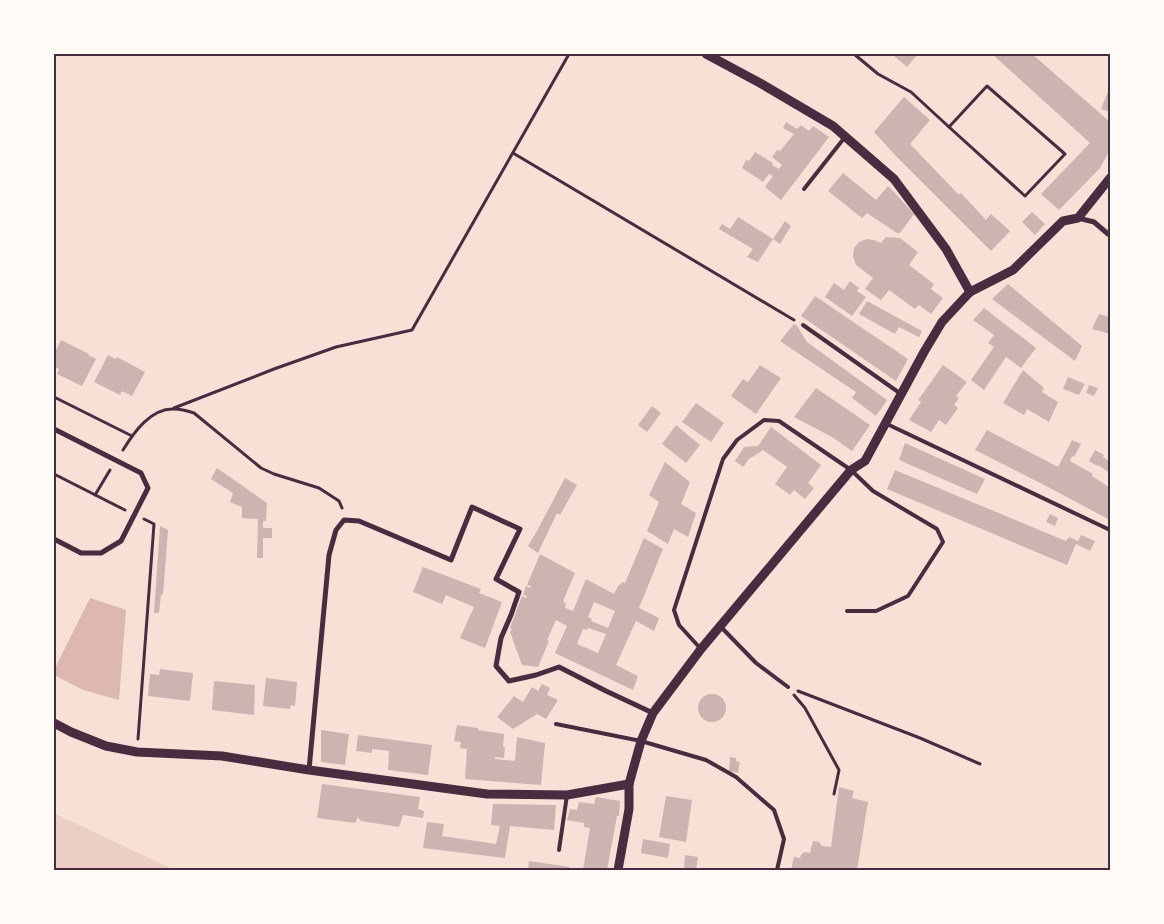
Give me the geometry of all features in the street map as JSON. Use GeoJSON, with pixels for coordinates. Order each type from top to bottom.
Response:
{"type":"FeatureCollection","features":[{"type":"Feature","properties":{"kind":"street"},"geometry":{"type":"LineString","coordinates":[[706,54],[760,82],[833,126],[894,178],[946,249],[970,292]]}},
{"type":"Feature","properties":{"kind":"street"},"geometry":{"type":"LineString","coordinates":[[1078,218],[1110,178]]}},
{"type":"Feature","properties":{"kind":"street"},"geometry":{"type":"LineString","coordinates":[[618,870],[629,809],[629,784],[641,741],[653,713],[702,649],[851,470],[864,461],[942,322],[970,292],[1013,270],[1063,221],[1078,218],[1094,222],[1110,234]]}},
{"type":"Feature","properties":{"kind":"street"},"geometry":{"type":"LineString","coordinates":[[54,429],[141,473],[148,488],[120,541],[101,553],[81,553],[54,539]]}},
{"type":"Feature","properties":{"kind":"street"},"geometry":{"type":"LineString","coordinates":[[309,770],[329,555],[336,530],[344,520],[359,522],[451,560],[472,507],[520,529],[496,579],[519,592],[501,638],[496,666],[509,681],[559,668],[653,713]]}},
{"type":"Feature","properties":{"kind":"street"},"geometry":{"type":"LineString","coordinates":[[54,723],[106,746],[137,752],[222,756],[309,770],[487,794],[567,795],[629,784]]}},
{"type":"Feature","properties":{"kind":"lane"},"geometry":{"type":"LineString","coordinates":[[804,189],[845,137]]}},
{"type":"Feature","properties":{"kind":"lane"},"geometry":{"type":"LineString","coordinates":[[803,325],[900,394]]}},
{"type":"Feature","properties":{"kind":"lane"},"geometry":{"type":"LineString","coordinates":[[702,649],[679,625],[674,610],[723,460],[737,440],[764,420],[779,421],[851,470],[873,491],[937,529],[943,542],[908,596],[876,611],[847,612]]}},
{"type":"Feature","properties":{"kind":"lane"},"geometry":{"type":"LineString","coordinates":[[886,423],[1110,530]]}},
{"type":"Feature","properties":{"kind":"lane"},"geometry":{"type":"LineString","coordinates":[[721,627],[756,663],[788,687]]}},
{"type":"Feature","properties":{"kind":"lane"},"geometry":{"type":"LineString","coordinates":[[556,724],[641,741],[706,760],[736,777],[774,810],[784,839],[777,870]]}},
{"type":"Feature","properties":{"kind":"lane"},"geometry":{"type":"LineString","coordinates":[[559,850],[567,795]]}},
{"type":"Feature","properties":{"kind":"path"},"geometry":{"type":"LineString","coordinates":[[54,397],[132,436],[150,417],[157,413],[336,347],[412,330],[569,54]]}},
{"type":"Feature","properties":{"kind":"path"},"geometry":{"type":"LineString","coordinates":[[854,54],[878,74],[911,92],[949,127],[1025,196],[1066,154],[987,86],[949,127]]}},
{"type":"Feature","properties":{"kind":"path"},"geometry":{"type":"LineString","coordinates":[[513,152],[803,325]]}},
{"type":"Feature","properties":{"kind":"path"},"geometry":{"type":"LineString","coordinates":[[174,408],[194,414],[262,468],[274,474],[319,488],[335,498],[339,501],[344,511],[344,520]]}},
{"type":"Feature","properties":{"kind":"path"},"geometry":{"type":"LineString","coordinates":[[54,474],[154,524],[137,752]]}},
{"type":"Feature","properties":{"kind":"path"},"geometry":{"type":"LineString","coordinates":[[788,687],[920,738],[980,764]]}},
{"type":"Feature","properties":{"kind":"path"},"geometry":{"type":"LineString","coordinates":[[788,687],[805,708],[839,770],[834,794]]}},
{"type":"Feature","properties":{"kind":"shaded area"},"geometry":{"type":"Polygon","coordinates":[[[90,598],[126,610],[119,700],[83,690],[54,675],[54,670],[90,598]]]}},
{"type":"Feature","properties":{"kind":"shaded area"},"geometry":{"type":"Polygon","coordinates":[[[54,813],[174,870],[54,870],[54,813]]]}},
{"type":"Feature","properties":{"kind":"building"},"geometry":{"type":"Polygon","coordinates":[[[892,54],[918,54],[907,67],[892,54]]]}},
{"type":"Feature","properties":{"kind":"building"},"geometry":{"type":"Polygon","coordinates":[[[992,54],[1032,54],[1110,122],[1110,150],[1100,168],[1059,210],[1041,194],[1090,143],[992,54]]]}},
{"type":"Feature","properties":{"kind":"building"},"geometry":{"type":"Polygon","coordinates":[[[1110,87],[1110,112],[1101,109],[1110,87]]]}},
{"type":"Feature","properties":{"kind":"building"},"geometry":{"type":"Polygon","coordinates":[[[904,97],[930,120],[910,144],[986,220],[991,214],[1010,231],[991,251],[874,132],[904,97]]]}},
{"type":"Feature","properties":{"kind":"building"},"geometry":{"type":"Polygon","coordinates":[[[786,122],[797,129],[801,125],[809,131],[813,126],[829,137],[781,200],[765,187],[773,176],[769,174],[763,182],[742,168],[746,160],[749,161],[755,152],[779,169],[782,165],[772,157],[777,150],[780,151],[794,134],[783,128],[786,122]]]}},
{"type":"Feature","properties":{"kind":"building"},"geometry":{"type":"Polygon","coordinates":[[[843,173],[876,200],[888,186],[894,192],[914,214],[900,233],[897,233],[867,213],[862,218],[828,191],[843,173]]]}},
{"type":"Feature","properties":{"kind":"building"},"geometry":{"type":"Polygon","coordinates":[[[1032,212],[1045,224],[1035,235],[1022,222],[1032,212]]]}},
{"type":"Feature","properties":{"kind":"building"},"geometry":{"type":"Polygon","coordinates":[[[738,217],[773,239],[758,262],[747,257],[753,249],[719,229],[722,224],[730,229],[738,217]]]}},
{"type":"Feature","properties":{"kind":"building"},"geometry":{"type":"Polygon","coordinates":[[[785,221],[791,226],[780,244],[773,239],[785,221]]]}},
{"type":"Feature","properties":{"kind":"building"},"geometry":{"type":"Polygon","coordinates":[[[886,237],[900,238],[918,252],[909,265],[934,284],[931,289],[943,298],[931,314],[919,305],[915,309],[889,290],[881,300],[865,289],[873,278],[856,265],[853,256],[854,248],[859,242],[867,239],[881,243],[886,237]]]}},
{"type":"Feature","properties":{"kind":"building"},"geometry":{"type":"Polygon","coordinates":[[[850,281],[859,288],[857,291],[866,297],[852,316],[825,297],[834,283],[844,290],[850,281]]]}},
{"type":"Feature","properties":{"kind":"building"},"geometry":{"type":"Polygon","coordinates":[[[1008,284],[1082,346],[1075,361],[992,299],[1008,284]]]}},
{"type":"Feature","properties":{"kind":"building"},"geometry":{"type":"Polygon","coordinates":[[[815,296],[908,359],[896,381],[801,316],[815,296]]]}},
{"type":"Feature","properties":{"kind":"building"},"geometry":{"type":"Polygon","coordinates":[[[867,301],[922,331],[919,337],[899,327],[895,334],[859,314],[867,301]]]}},
{"type":"Feature","properties":{"kind":"building"},"geometry":{"type":"Polygon","coordinates":[[[984,308],[1036,348],[1021,368],[1006,357],[984,390],[971,380],[994,347],[988,343],[994,335],[973,320],[984,308]]]}},
{"type":"Feature","properties":{"kind":"building"},"geometry":{"type":"Polygon","coordinates":[[[1099,314],[1110,317],[1110,334],[1092,329],[1099,314]]]}},
{"type":"Feature","properties":{"kind":"building"},"geometry":{"type":"Polygon","coordinates":[[[794,324],[807,342],[887,400],[876,416],[852,398],[856,392],[780,341],[794,324]]]}},
{"type":"Feature","properties":{"kind":"building"},"geometry":{"type":"Polygon","coordinates":[[[61,340],[96,359],[82,386],[57,374],[59,369],[54,367],[54,354],[61,340]]]}},
{"type":"Feature","properties":{"kind":"building"},"geometry":{"type":"Polygon","coordinates":[[[108,355],[116,359],[117,357],[145,372],[132,396],[122,391],[120,395],[94,382],[108,355]]]}},
{"type":"Feature","properties":{"kind":"building"},"geometry":{"type":"Polygon","coordinates":[[[760,365],[781,378],[756,414],[731,396],[743,379],[748,382],[760,365]]]}},
{"type":"Feature","properties":{"kind":"building"},"geometry":{"type":"Polygon","coordinates":[[[943,365],[967,382],[956,396],[959,398],[954,405],[958,408],[946,425],[939,420],[931,432],[909,420],[921,402],[918,400],[943,365]]]}},
{"type":"Feature","properties":{"kind":"building"},"geometry":{"type":"Polygon","coordinates":[[[1023,370],[1044,388],[1042,392],[1058,402],[1049,422],[1027,409],[1024,415],[1003,403],[1023,370]]]}},
{"type":"Feature","properties":{"kind":"building"},"geometry":{"type":"Polygon","coordinates":[[[1068,377],[1085,384],[1079,395],[1063,389],[1068,377]]]}},
{"type":"Feature","properties":{"kind":"building"},"geometry":{"type":"Polygon","coordinates":[[[1089,385],[1098,388],[1094,396],[1086,393],[1089,385]]]}},
{"type":"Feature","properties":{"kind":"building"},"geometry":{"type":"Polygon","coordinates":[[[816,388],[870,425],[852,451],[832,437],[794,417],[816,388]]]}},
{"type":"Feature","properties":{"kind":"building"},"geometry":{"type":"Polygon","coordinates":[[[696,403],[724,423],[711,442],[682,422],[696,403]]]}},
{"type":"Feature","properties":{"kind":"building"},"geometry":{"type":"Polygon","coordinates":[[[652,406],[661,413],[647,432],[638,425],[652,406]]]}},
{"type":"Feature","properties":{"kind":"building"},"geometry":{"type":"Polygon","coordinates":[[[676,425],[700,445],[686,463],[662,444],[676,425]]]}},
{"type":"Feature","properties":{"kind":"building"},"geometry":{"type":"Polygon","coordinates":[[[771,427],[821,465],[808,483],[814,488],[805,499],[794,490],[790,495],[775,484],[787,467],[763,450],[749,459],[743,467],[735,461],[744,447],[758,446],[771,427]]]}},
{"type":"Feature","properties":{"kind":"building"},"geometry":{"type":"Polygon","coordinates":[[[987,430],[1058,467],[1072,440],[1081,444],[1070,461],[1093,474],[1092,476],[1110,488],[1110,520],[975,450],[987,430]]]}},
{"type":"Feature","properties":{"kind":"building"},"geometry":{"type":"Polygon","coordinates":[[[905,443],[985,479],[977,494],[899,460],[905,443]]]}},
{"type":"Feature","properties":{"kind":"building"},"geometry":{"type":"Polygon","coordinates":[[[1095,450],[1104,455],[1103,457],[1110,462],[1110,473],[1089,461],[1095,450]]]}},
{"type":"Feature","properties":{"kind":"building"},"geometry":{"type":"Polygon","coordinates":[[[665,462],[690,482],[681,504],[696,513],[688,537],[674,529],[668,544],[647,531],[659,502],[649,495],[665,462]]]}},
{"type":"Feature","properties":{"kind":"building"},"geometry":{"type":"Polygon","coordinates":[[[217,468],[267,503],[266,521],[263,521],[263,528],[272,528],[272,538],[263,538],[263,558],[257,558],[258,519],[242,518],[242,507],[230,502],[233,493],[211,479],[217,468]]]}},
{"type":"Feature","properties":{"kind":"building"},"geometry":{"type":"Polygon","coordinates":[[[895,470],[1066,541],[1069,537],[1078,541],[1081,535],[1095,541],[1090,551],[1076,544],[1067,565],[887,489],[895,470]]]}},
{"type":"Feature","properties":{"kind":"building"},"geometry":{"type":"Polygon","coordinates":[[[565,478],[577,485],[560,515],[557,513],[538,553],[528,546],[565,478]]]}},
{"type":"Feature","properties":{"kind":"building"},"geometry":{"type":"Polygon","coordinates":[[[1050,514],[1058,518],[1055,526],[1046,522],[1050,514]]]}},
{"type":"Feature","properties":{"kind":"building"},"geometry":{"type":"Polygon","coordinates":[[[160,526],[168,530],[163,595],[161,595],[159,613],[154,613],[160,526]]]}},
{"type":"Feature","properties":{"kind":"building"},"geometry":{"type":"Polygon","coordinates":[[[644,538],[663,549],[639,608],[659,618],[654,631],[636,621],[616,665],[638,676],[633,690],[555,653],[567,626],[556,620],[538,667],[522,665],[510,632],[512,629],[510,628],[522,596],[526,598],[527,596],[523,595],[526,586],[530,588],[531,586],[527,585],[540,554],[575,573],[563,601],[566,604],[565,608],[573,611],[586,579],[614,594],[618,586],[623,582],[625,583],[644,538]],[[594,602],[588,617],[592,619],[591,621],[608,628],[615,611],[594,602]],[[588,628],[587,630],[583,629],[577,644],[598,653],[606,634],[588,628]]]}},
{"type":"Feature","properties":{"kind":"building"},"geometry":{"type":"Polygon","coordinates":[[[423,567],[481,589],[479,593],[502,602],[485,648],[460,638],[474,607],[446,595],[442,604],[413,592],[423,567]]]}},
{"type":"Feature","properties":{"kind":"building"},"geometry":{"type":"Polygon","coordinates":[[[160,669],[193,673],[190,701],[148,696],[150,674],[159,675],[160,669]]]}},
{"type":"Feature","properties":{"kind":"building"},"geometry":{"type":"Polygon","coordinates":[[[266,678],[297,682],[295,706],[291,705],[290,709],[263,706],[266,678]]]}},
{"type":"Feature","properties":{"kind":"building"},"geometry":{"type":"Polygon","coordinates":[[[214,681],[255,685],[254,715],[212,710],[214,681]]]}},
{"type":"Feature","properties":{"kind":"building"},"geometry":{"type":"Polygon","coordinates":[[[542,684],[550,688],[547,695],[558,700],[546,719],[537,714],[513,729],[497,717],[514,696],[523,702],[532,687],[538,691],[542,684]]]}},
{"type":"Feature","properties":{"kind":"building"},"geometry":{"type":"Polygon","coordinates":[[[712,694],[722,698],[726,708],[722,718],[712,722],[702,718],[698,708],[702,698],[712,694]]]}},
{"type":"Feature","properties":{"kind":"building"},"geometry":{"type":"Polygon","coordinates":[[[457,725],[504,734],[504,758],[495,757],[495,759],[515,761],[517,737],[545,743],[541,785],[465,779],[467,749],[460,748],[461,742],[454,741],[457,725]]]}},
{"type":"Feature","properties":{"kind":"building"},"geometry":{"type":"Polygon","coordinates":[[[321,730],[349,734],[345,765],[321,762],[321,730]]]}},
{"type":"Feature","properties":{"kind":"building"},"geometry":{"type":"Polygon","coordinates":[[[358,735],[432,745],[428,775],[388,770],[389,751],[372,749],[372,753],[356,751],[358,735]]]}},
{"type":"Feature","properties":{"kind":"building"},"geometry":{"type":"Polygon","coordinates":[[[730,757],[736,758],[736,761],[740,762],[738,773],[729,771],[730,757]]]}},
{"type":"Feature","properties":{"kind":"building"},"geometry":{"type":"Polygon","coordinates":[[[322,784],[420,797],[418,809],[424,811],[423,818],[403,815],[399,827],[361,821],[358,817],[355,823],[317,818],[322,784]]]}},
{"type":"Feature","properties":{"kind":"building"},"geometry":{"type":"Polygon","coordinates":[[[839,787],[854,791],[852,798],[868,802],[857,870],[791,870],[794,857],[800,858],[804,852],[810,853],[813,841],[819,842],[822,846],[831,847],[839,787]]]}},
{"type":"Feature","properties":{"kind":"building"},"geometry":{"type":"Polygon","coordinates":[[[666,796],[692,800],[686,842],[659,837],[666,796]]]}},
{"type":"Feature","properties":{"kind":"building"},"geometry":{"type":"Polygon","coordinates":[[[596,797],[620,801],[619,816],[617,816],[607,870],[583,870],[590,828],[584,827],[584,823],[567,820],[570,809],[577,810],[579,802],[594,804],[596,797]]]}},
{"type":"Feature","properties":{"kind":"building"},"geometry":{"type":"Polygon","coordinates":[[[493,804],[556,805],[554,830],[510,826],[505,858],[423,848],[427,822],[444,824],[442,836],[496,844],[500,826],[491,825],[493,804]]]}},
{"type":"Feature","properties":{"kind":"building"},"geometry":{"type":"Polygon","coordinates":[[[643,839],[670,844],[668,858],[641,853],[643,839]]]}},
{"type":"Feature","properties":{"kind":"building"},"geometry":{"type":"Polygon","coordinates":[[[685,855],[698,857],[696,870],[684,870],[685,855]]]}},
{"type":"Feature","properties":{"kind":"building"},"geometry":{"type":"Polygon","coordinates":[[[529,861],[570,867],[570,870],[528,870],[529,861]]]}}]}
